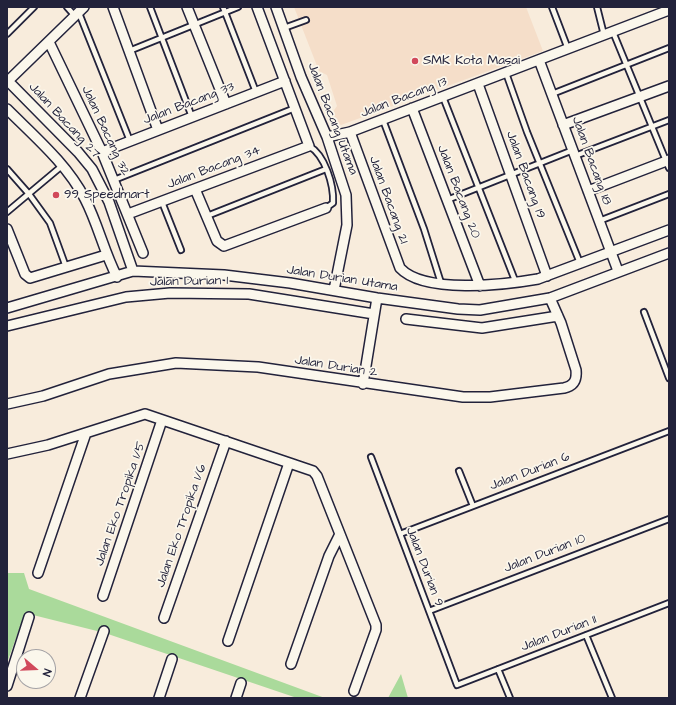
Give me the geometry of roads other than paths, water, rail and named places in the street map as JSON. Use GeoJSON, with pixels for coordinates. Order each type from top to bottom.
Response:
{"type":"FeatureCollection","features":[{"type":"Feature","properties":{"kind":"street"},"geometry":{"type":"LineString","coordinates":[[113,7],[158,130]]}},
{"type":"Feature","properties":{"kind":"street"},"geometry":{"type":"LineString","coordinates":[[187,7],[226,104]]}},
{"type":"Feature","properties":{"kind":"street"},"geometry":{"type":"LineString","coordinates":[[257,7],[309,146]]}},
{"type":"Feature","properties":{"kind":"street","name":"Jalan Bacang Utama"},"geometry":{"type":"LineString","coordinates":[[276,7],[301,77],[327,137],[346,195],[347,210],[344,247],[334,290]]}},
{"type":"Feature","properties":{"kind":"street","name":"Jalan Bacang 13"},"geometry":{"type":"LineString","coordinates":[[327,137],[350,132],[383,120],[669,10]]}},
{"type":"Feature","properties":{"kind":"street"},"geometry":{"type":"LineString","coordinates":[[8,81],[79,12]]}},
{"type":"Feature","properties":{"kind":"street","name":"Jalan Bacang 32"},"geometry":{"type":"LineString","coordinates":[[49,42],[102,152],[143,253]]}},
{"type":"Feature","properties":{"kind":"street","name":"Jalan Bacang 18"},"geometry":{"type":"LineString","coordinates":[[539,60],[618,271]]}},
{"type":"Feature","properties":{"kind":"street","name":"Jalan Bacang 27"},"geometry":{"type":"LineString","coordinates":[[8,81],[78,152],[92,169],[109,202],[133,271]]}},
{"type":"Feature","properties":{"kind":"street","name":"Jalan Bacang 33"},"geometry":{"type":"LineString","coordinates":[[102,152],[285,81]]}},
{"type":"Feature","properties":{"kind":"street","name":"Jalan Bacang 19"},"geometry":{"type":"LineString","coordinates":[[478,84],[547,276]]}},
{"type":"Feature","properties":{"kind":"street"},"geometry":{"type":"LineString","coordinates":[[563,125],[669,86]]}},
{"type":"Feature","properties":{"kind":"street","name":"Jalan Bacang 20"},"geometry":{"type":"LineString","coordinates":[[412,108],[480,286]]}},
{"type":"Feature","properties":{"kind":"street"},"geometry":{"type":"LineString","coordinates":[[7,109],[63,165],[85,199],[106,255],[117,276]]}},
{"type":"Feature","properties":{"kind":"street","name":"Jalan Bacang 21"},"geometry":{"type":"LineString","coordinates":[[350,132],[400,268],[405,274],[421,280],[441,283]]}},
{"type":"Feature","properties":{"kind":"street","name":"Jalan Bacang 34"},"geometry":{"type":"LineString","coordinates":[[128,214],[309,146]]}},
{"type":"Feature","properties":{"kind":"street"},"geometry":{"type":"LineString","coordinates":[[588,191],[668,163]]}},
{"type":"Feature","properties":{"kind":"street"},"geometry":{"type":"LineString","coordinates":[[195,189],[217,241],[224,246],[326,208]]}},
{"type":"Feature","properties":{"kind":"street"},"geometry":{"type":"LineString","coordinates":[[7,229],[28,277],[106,255]]}},
{"type":"Feature","properties":{"kind":"street"},"geometry":{"type":"LineString","coordinates":[[441,283],[480,286],[516,283],[547,276],[669,230]]}},
{"type":"Feature","properties":{"kind":"street","name":"Jalan Durian Utama"},"geometry":{"type":"LineString","coordinates":[[7,308],[133,271],[224,276],[290,282],[377,298],[458,309],[480,310],[550,298],[618,271],[669,253]]}},
{"type":"Feature","properties":{"kind":"street","name":"Jalan Durian 1"},"geometry":{"type":"LineString","coordinates":[[7,326],[126,297],[170,293],[249,294],[374,314]]}},
{"type":"Feature","properties":{"kind":"street"},"geometry":{"type":"LineString","coordinates":[[363,384],[377,298]]}},
{"type":"Feature","properties":{"kind":"street","name":"Jalan Durian 2"},"geometry":{"type":"LineString","coordinates":[[7,404],[43,396],[109,374],[176,363],[258,367],[363,384],[475,398],[570,387],[577,377],[576,370],[558,316],[550,298]]}},
{"type":"Feature","properties":{"kind":"street"},"geometry":{"type":"LineString","coordinates":[[406,319],[482,328],[558,316]]}},
{"type":"Feature","properties":{"kind":"street"},"geometry":{"type":"LineString","coordinates":[[8,456],[48,445],[144,414],[311,470],[316,474],[376,627],[354,691]]}},
{"type":"Feature","properties":{"kind":"street","name":"Jalan Eko Tropika 1/5"},"geometry":{"type":"LineString","coordinates":[[103,596],[162,420]]}},
{"type":"Feature","properties":{"kind":"street"},"geometry":{"type":"LineString","coordinates":[[38,573],[86,432]]}},
{"type":"Feature","properties":{"kind":"street","name":"Jalan Eko Tropika 1/6"},"geometry":{"type":"LineString","coordinates":[[164,618],[226,441]]}},
{"type":"Feature","properties":{"kind":"street"},"geometry":{"type":"LineString","coordinates":[[228,641],[289,463]]}},
{"type":"Feature","properties":{"kind":"street"},"geometry":{"type":"LineString","coordinates":[[291,664],[329,556],[340,534]]}},
{"type":"Feature","properties":{"kind":"street"},"geometry":{"type":"LineString","coordinates":[[7,686],[29,618]]}},
{"type":"Feature","properties":{"kind":"street"},"geometry":{"type":"LineString","coordinates":[[80,698],[104,631]]}},
{"type":"Feature","properties":{"kind":"street"},"geometry":{"type":"LineString","coordinates":[[159,698],[172,658]]}},
{"type":"Feature","properties":{"kind":"street"},"geometry":{"type":"LineString","coordinates":[[236,698],[241,683]]}},
{"type":"Feature","properties":{"kind":"lane"},"geometry":{"type":"LineString","coordinates":[[7,34],[34,7]]}},
{"type":"Feature","properties":{"kind":"lane"},"geometry":{"type":"LineString","coordinates":[[67,7],[79,12],[130,141]]}},
{"type":"Feature","properties":{"kind":"lane"},"geometry":{"type":"LineString","coordinates":[[150,7],[192,117]]}},
{"type":"Feature","properties":{"kind":"lane"},"geometry":{"type":"LineString","coordinates":[[223,7],[256,92]]}},
{"type":"Feature","properties":{"kind":"lane"},"geometry":{"type":"LineString","coordinates":[[129,51],[238,7]]}},
{"type":"Feature","properties":{"kind":"lane"},"geometry":{"type":"LineString","coordinates":[[552,7],[568,49]]}},
{"type":"Feature","properties":{"kind":"lane"},"geometry":{"type":"LineString","coordinates":[[597,7],[626,64],[668,163]]}},
{"type":"Feature","properties":{"kind":"lane"},"geometry":{"type":"LineString","coordinates":[[284,28],[306,20]]}},
{"type":"Feature","properties":{"kind":"lane"},"geometry":{"type":"LineString","coordinates":[[552,94],[669,48]]}},
{"type":"Feature","properties":{"kind":"lane"},"geometry":{"type":"LineString","coordinates":[[506,73],[580,263]]}},
{"type":"Feature","properties":{"kind":"lane"},"geometry":{"type":"LineString","coordinates":[[443,97],[516,283]]}},
{"type":"Feature","properties":{"kind":"lane"},"geometry":{"type":"LineString","coordinates":[[114,180],[295,108]]}},
{"type":"Feature","properties":{"kind":"lane"},"geometry":{"type":"LineString","coordinates":[[383,120],[424,229],[441,283]]}},
{"type":"Feature","properties":{"kind":"lane"},"geometry":{"type":"LineString","coordinates":[[447,200],[540,163],[574,153],[669,120]]}},
{"type":"Feature","properties":{"kind":"lane"},"geometry":{"type":"LineString","coordinates":[[309,146],[316,151],[326,169],[334,202],[331,206],[326,208]]}},
{"type":"Feature","properties":{"kind":"lane"},"geometry":{"type":"LineString","coordinates":[[7,212],[63,165]]}},
{"type":"Feature","properties":{"kind":"lane"},"geometry":{"type":"LineString","coordinates":[[7,169],[29,194],[50,223],[66,267]]}},
{"type":"Feature","properties":{"kind":"lane"},"geometry":{"type":"LineString","coordinates":[[207,216],[326,169]]}},
{"type":"Feature","properties":{"kind":"lane"},"geometry":{"type":"LineString","coordinates":[[599,221],[669,194]]}},
{"type":"Feature","properties":{"kind":"lane"},"geometry":{"type":"LineString","coordinates":[[162,202],[181,250]]}},
{"type":"Feature","properties":{"kind":"lane"},"geometry":{"type":"LineString","coordinates":[[644,312],[669,378]]}},
{"type":"Feature","properties":{"kind":"lane","name":"Jalan Durian 6"},"geometry":{"type":"LineString","coordinates":[[400,534],[669,431]]}},
{"type":"Feature","properties":{"kind":"lane","name":"Jalan Durian 9"},"geometry":{"type":"LineString","coordinates":[[371,457],[457,685]]}},
{"type":"Feature","properties":{"kind":"lane"},"geometry":{"type":"LineString","coordinates":[[459,471],[473,506]]}},
{"type":"Feature","properties":{"kind":"lane","name":"Jalan Durian 10"},"geometry":{"type":"LineString","coordinates":[[429,611],[669,518]]}},
{"type":"Feature","properties":{"kind":"lane","name":"Jalan Durian 11"},"geometry":{"type":"LineString","coordinates":[[457,685],[669,603]]}},
{"type":"Feature","properties":{"kind":"lane"},"geometry":{"type":"LineString","coordinates":[[586,635],[612,698]]}},
{"type":"Feature","properties":{"kind":"lane"},"geometry":{"type":"LineString","coordinates":[[498,669],[510,698]]}},
{"type":"Feature","properties":{"kind":"place","name":"SMK Kota Masai"},"geometry":{"type":"Point","coordinates":[415,61]}},
{"type":"Feature","properties":{"kind":"place","name":"99 Speedmart"},"geometry":{"type":"Point","coordinates":[56,195]}}]}
